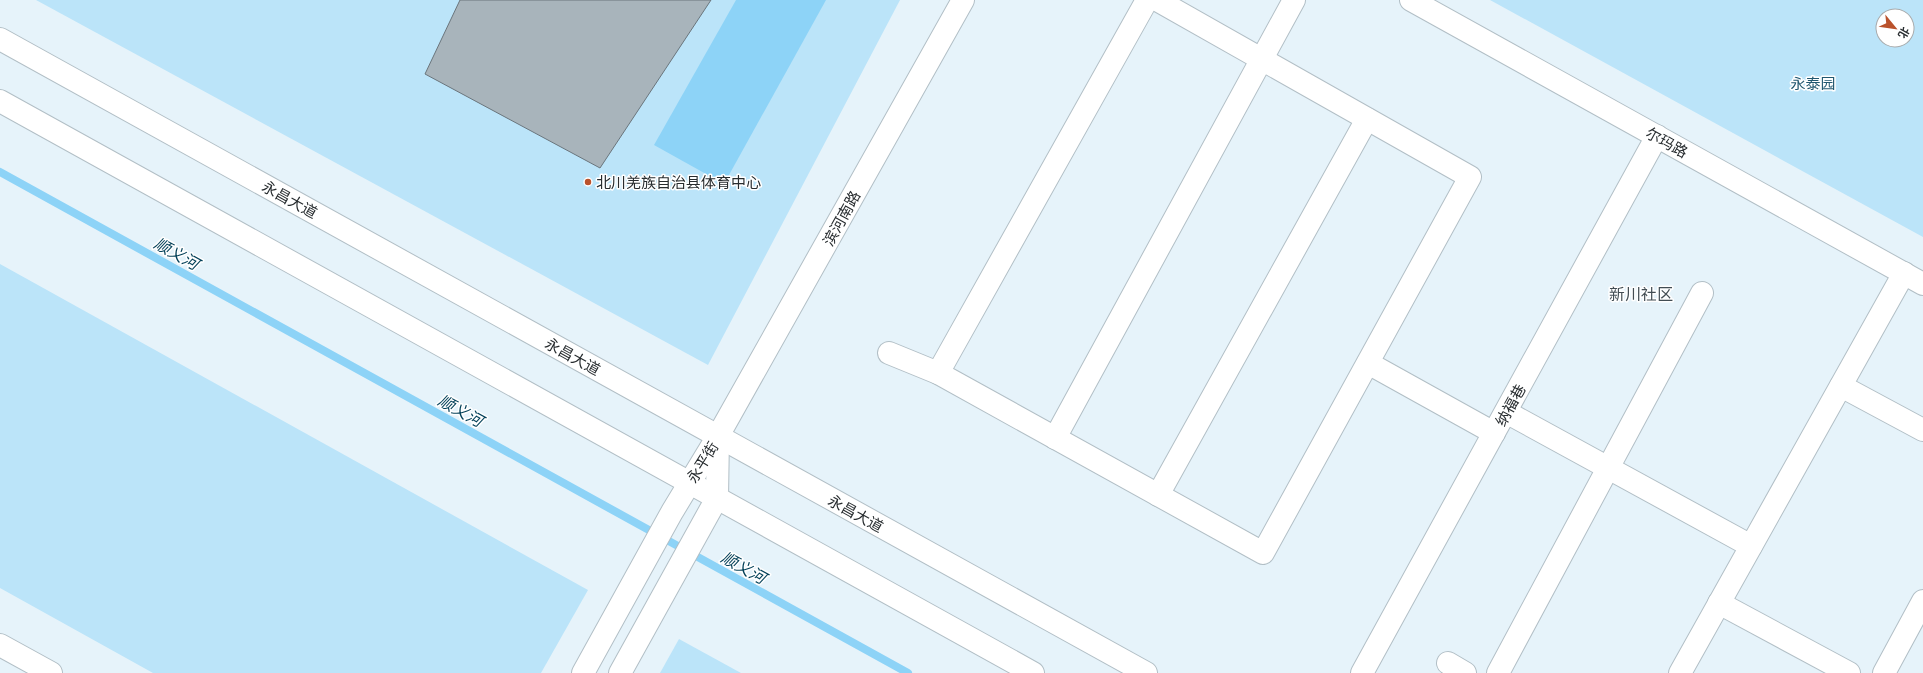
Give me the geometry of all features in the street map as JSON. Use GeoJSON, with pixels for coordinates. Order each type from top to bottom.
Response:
{"type":"FeatureCollection","features":[{"type":"Feature","properties":{"kind":"street","name":"滨河南路"},"geometry":{"type":"LineString","coordinates":[[718,436],[963,0]]}},
{"type":"Feature","properties":{"kind":"street"},"geometry":{"type":"LineString","coordinates":[[938,373],[1147,0]]}},
{"type":"Feature","properties":{"kind":"street"},"geometry":{"type":"LineString","coordinates":[[889,353],[938,373],[1263,553],[1470,177],[1156,0]]}},
{"type":"Feature","properties":{"kind":"street"},"geometry":{"type":"LineString","coordinates":[[1055,438],[1294,0]]}},
{"type":"Feature","properties":{"kind":"street","name":"尔玛路"},"geometry":{"type":"LineString","coordinates":[[1411,0],[1923,284]]}},
{"type":"Feature","properties":{"kind":"street","name":"永昌大道"},"geometry":{"type":"LineString","coordinates":[[0,39],[1146,673]]}},
{"type":"Feature","properties":{"kind":"street"},"geometry":{"type":"LineString","coordinates":[[0,101],[1033,673]]}},
{"type":"Feature","properties":{"kind":"street"},"geometry":{"type":"LineString","coordinates":[[1158,495],[1367,119]]}},
{"type":"Feature","properties":{"kind":"street","name":"纳福巷"},"geometry":{"type":"LineString","coordinates":[[1362,673],[1657,136]]}},
{"type":"Feature","properties":{"kind":"street"},"geometry":{"type":"LineString","coordinates":[[1680,673],[1904,273]]}},
{"type":"Feature","properties":{"kind":"street"},"geometry":{"type":"LineString","coordinates":[[1498,673],[1702,293]]}},
{"type":"Feature","properties":{"kind":"street"},"geometry":{"type":"LineString","coordinates":[[1368,363],[1494,433]]}},
{"type":"Feature","properties":{"kind":"street"},"geometry":{"type":"LineString","coordinates":[[1841,386],[1923,430]]}},
{"type":"Feature","properties":{"kind":"street"},"geometry":{"type":"LineString","coordinates":[[1506,412],[1751,546]]}},
{"type":"Feature","properties":{"kind":"street","name":"永平街"},"geometry":{"type":"LineString","coordinates":[[583,673],[689,482],[718,436]]}},
{"type":"Feature","properties":{"kind":"street","name":"永平街"},"geometry":{"type":"LineString","coordinates":[[620,673],[717,498],[718,436]]}},
{"type":"Feature","properties":{"kind":"street"},"geometry":{"type":"LineString","coordinates":[[1884,673],[1923,601]]}},
{"type":"Feature","properties":{"kind":"street"},"geometry":{"type":"LineString","coordinates":[[1719,603],[1849,673]]}},
{"type":"Feature","properties":{"kind":"street"},"geometry":{"type":"LineString","coordinates":[[0,645],[51,673]]}},
{"type":"Feature","properties":{"kind":"green space","name":"北川羌族自治县体育中心"},"geometry":{"type":"Polygon","coordinates":[[[36,0],[900,0],[708,365],[36,0]]]}},
{"type":"Feature","properties":{"kind":"green space","name":"永泰园"},"geometry":{"type":"Polygon","coordinates":[[[1490,0],[1923,0],[1923,237],[1490,0]]]}},
{"type":"Feature","properties":{"kind":"green space"},"geometry":{"type":"Polygon","coordinates":[[[0,264],[588,590],[541,673],[153,673],[0,588],[0,264]]]}},
{"type":"Feature","properties":{"kind":"green space"},"geometry":{"type":"Polygon","coordinates":[[[679,639],[741,673],[660,673],[679,639]]]}},
{"type":"Feature","properties":{"kind":"shaded area"},"geometry":{"type":"Polygon","coordinates":[[[736,0],[826,0],[724,184],[654,145],[736,0]]]}},
{"type":"Feature","properties":{"kind":"building"},"geometry":{"type":"Polygon","coordinates":[[[460,0],[711,0],[600,168],[425,74],[460,0]]]}},
{"type":"Feature","properties":{"kind":"waterway","name":"顺义河"},"geometry":{"type":"LineString","coordinates":[[0,172],[908,673]]}},
{"type":"Feature","properties":{"kind":"place","name":"北川羌族自治县体育中心"},"geometry":{"type":"Point","coordinates":[588,182]}},
{"type":"Feature","properties":{"kind":"district","name":"新川社区"},"geometry":{"type":"Point","coordinates":[1641,293]}}]}
